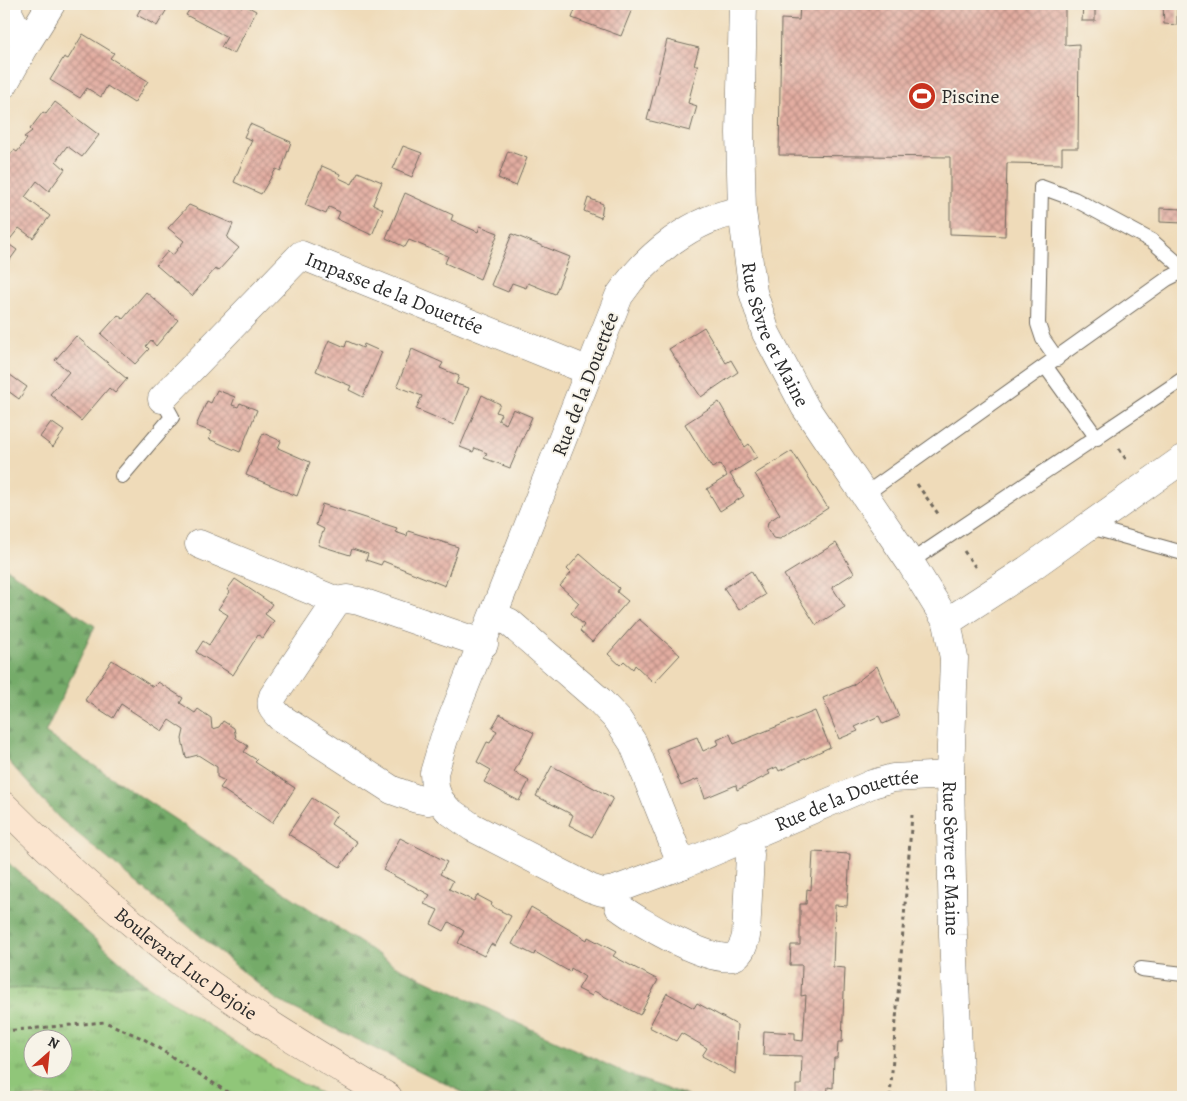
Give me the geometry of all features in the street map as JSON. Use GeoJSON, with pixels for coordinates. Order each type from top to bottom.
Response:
{"type":"FeatureCollection","features":[{"type":"Feature","properties":{"kind":"main road","name":"Boulevard Luc Dejoie"},"geometry":{"type":"LineString","coordinates":[[4,806],[44,846],[111,905],[200,976],[309,1049],[388,1097]]}},
{"type":"Feature","properties":{"kind":"street"},"geometry":{"type":"LineString","coordinates":[[9,4],[6,8],[26,46]]}},
{"type":"Feature","properties":{"kind":"street"},"geometry":{"type":"LineString","coordinates":[[4,84],[51,4]]}},
{"type":"Feature","properties":{"kind":"street","name":"Rue Sèvre et Maine"},"geometry":{"type":"LineString","coordinates":[[743,4],[740,133],[742,211],[753,292],[766,333],[805,407],[910,562],[947,622],[954,658],[950,775],[960,1096]]}},
{"type":"Feature","properties":{"kind":"street","name":"Rue de la Douettée"},"geometry":{"type":"LineString","coordinates":[[742,211],[722,214],[696,225],[653,257],[632,277],[619,296],[484,644],[437,758],[434,773],[435,788],[448,810],[472,827],[590,888],[602,892],[615,890],[682,865],[746,836],[872,784],[893,778],[950,775]]}},
{"type":"Feature","properties":{"kind":"street","name":"Impasse de la Douettée"},"geometry":{"type":"LineString","coordinates":[[162,399],[301,255],[589,371]]}},
{"type":"Feature","properties":{"kind":"street"},"geometry":{"type":"LineString","coordinates":[[947,622],[1027,570],[1183,459]]}},
{"type":"Feature","properties":{"kind":"street"},"geometry":{"type":"LineString","coordinates":[[199,544],[337,600],[359,601],[484,644]]}},
{"type":"Feature","properties":{"kind":"street"},"geometry":{"type":"LineString","coordinates":[[337,600],[273,696],[270,704],[273,710],[281,718],[392,790],[417,800],[440,799]]}},
{"type":"Feature","properties":{"kind":"street"},"geometry":{"type":"LineString","coordinates":[[495,616],[509,622],[600,700],[618,720],[633,743],[682,865]]}},
{"type":"Feature","properties":{"kind":"street"},"geometry":{"type":"LineString","coordinates":[[615,890],[619,907],[634,918],[707,955],[721,958],[734,956],[742,949],[746,936],[750,855],[746,836]]}},
{"type":"Feature","properties":{"kind":"lane"},"geometry":{"type":"LineString","coordinates":[[864,495],[1052,363],[1183,269],[1152,241],[1074,200],[1041,186],[1038,324],[1052,363],[1102,435]]}},
{"type":"Feature","properties":{"kind":"lane"},"geometry":{"type":"LineString","coordinates":[[910,562],[1183,379]]}},
{"type":"Feature","properties":{"kind":"lane"},"geometry":{"type":"LineString","coordinates":[[122,476],[172,418],[162,399]]}},
{"type":"Feature","properties":{"kind":"lane"},"geometry":{"type":"LineString","coordinates":[[1087,526],[1183,553]]}},
{"type":"Feature","properties":{"kind":"lane"},"geometry":{"type":"LineString","coordinates":[[1141,969],[1183,974]]}},
{"type":"Feature","properties":{"kind":"path"},"geometry":{"type":"LineString","coordinates":[[1102,435],[1128,463]]}},
{"type":"Feature","properties":{"kind":"path"},"geometry":{"type":"LineString","coordinates":[[914,479],[941,518]]}},
{"type":"Feature","properties":{"kind":"path"},"geometry":{"type":"LineString","coordinates":[[963,550],[978,572]]}},
{"type":"Feature","properties":{"kind":"path"},"geometry":{"type":"LineString","coordinates":[[890,1097],[912,815]]}},
{"type":"Feature","properties":{"kind":"path"},"geometry":{"type":"LineString","coordinates":[[4,1032],[105,1022],[144,1039],[235,1097]]}},
{"type":"Feature","properties":{"kind":"green space"},"geometry":{"type":"Polygon","coordinates":[[[4,567],[95,626],[45,733],[394,965],[636,1078],[692,1097],[472,1097],[277,1000],[59,818],[4,756],[4,567]]]}},
{"type":"Feature","properties":{"kind":"green space"},"geometry":{"type":"Polygon","coordinates":[[[4,859],[146,984],[146,985],[4,989],[4,859]]]}},
{"type":"Feature","properties":{"kind":"green space"},"geometry":{"type":"Polygon","coordinates":[[[146,985],[287,1076],[328,1097],[12,1097],[4,1072],[4,989],[146,985]]]}},
{"type":"Feature","properties":{"kind":"building"},"geometry":{"type":"Polygon","coordinates":[[[143,4],[170,4],[157,26],[137,15],[143,4]]]}},
{"type":"Feature","properties":{"kind":"building"},"geometry":{"type":"Polygon","coordinates":[[[193,4],[235,4],[242,7],[243,4],[256,11],[234,54],[221,47],[227,37],[186,15],[193,4]]]}},
{"type":"Feature","properties":{"kind":"building"},"geometry":{"type":"Polygon","coordinates":[[[577,4],[634,4],[621,36],[572,18],[577,4]]]}},
{"type":"Feature","properties":{"kind":"building","name":"Piscine"},"geometry":{"type":"Polygon","coordinates":[[[800,4],[1065,4],[1065,45],[1079,44],[1078,148],[1062,148],[1062,164],[1007,163],[1005,236],[950,234],[950,157],[779,155],[781,19],[799,20],[800,4]]]}},
{"type":"Feature","properties":{"kind":"building"},"geometry":{"type":"Polygon","coordinates":[[[1083,4],[1095,4],[1095,21],[1082,21],[1083,4]]]}},
{"type":"Feature","properties":{"kind":"building"},"geometry":{"type":"Polygon","coordinates":[[[1163,4],[1177,4],[1177,25],[1164,24],[1163,4]]]}},
{"type":"Feature","properties":{"kind":"building"},"geometry":{"type":"Polygon","coordinates":[[[83,34],[114,53],[110,58],[148,81],[134,103],[107,86],[101,97],[87,88],[80,98],[50,80],[64,57],[68,59],[83,34]]]}},
{"type":"Feature","properties":{"kind":"building"},"geometry":{"type":"Polygon","coordinates":[[[667,40],[699,48],[694,65],[698,65],[688,103],[697,106],[690,131],[647,120],[667,40]]]}},
{"type":"Feature","properties":{"kind":"building"},"geometry":{"type":"Polygon","coordinates":[[[55,102],[99,135],[82,157],[67,146],[56,161],[65,169],[49,191],[37,181],[25,197],[50,216],[33,238],[19,228],[7,243],[17,250],[4,268],[4,187],[7,183],[4,181],[4,163],[14,150],[17,152],[27,139],[24,137],[32,131],[30,129],[43,112],[46,114],[55,102]]]}},
{"type":"Feature","properties":{"kind":"building"},"geometry":{"type":"Polygon","coordinates":[[[250,124],[291,142],[281,171],[276,169],[261,194],[234,182],[252,140],[244,137],[250,124]]]}},
{"type":"Feature","properties":{"kind":"building"},"geometry":{"type":"Polygon","coordinates":[[[403,146],[422,153],[412,177],[393,169],[403,146]]]}},
{"type":"Feature","properties":{"kind":"building"},"geometry":{"type":"Polygon","coordinates":[[[508,151],[527,158],[516,186],[498,178],[508,151]]]}},
{"type":"Feature","properties":{"kind":"building"},"geometry":{"type":"Polygon","coordinates":[[[322,166],[340,174],[339,178],[352,184],[358,172],[382,182],[373,204],[383,209],[372,235],[337,219],[340,212],[329,207],[326,214],[305,205],[322,166]]]}},
{"type":"Feature","properties":{"kind":"building"},"geometry":{"type":"Polygon","coordinates":[[[405,193],[453,215],[451,220],[478,232],[480,226],[498,233],[480,279],[445,263],[448,256],[409,240],[405,247],[386,238],[405,193]]]}},
{"type":"Feature","properties":{"kind":"building"},"geometry":{"type":"Polygon","coordinates":[[[588,198],[603,204],[601,218],[584,211],[588,198]]]}},
{"type":"Feature","properties":{"kind":"building"},"geometry":{"type":"Polygon","coordinates":[[[189,205],[233,224],[227,238],[239,248],[218,271],[215,269],[192,296],[156,265],[168,251],[173,255],[184,241],[168,228],[189,205]]]}},
{"type":"Feature","properties":{"kind":"building"},"geometry":{"type":"Polygon","coordinates":[[[1160,208],[1183,209],[1183,223],[1160,222],[1160,208]]]}},
{"type":"Feature","properties":{"kind":"building"},"geometry":{"type":"Polygon","coordinates":[[[512,234],[570,257],[555,294],[528,283],[526,288],[512,283],[508,292],[491,285],[512,234]]]}},
{"type":"Feature","properties":{"kind":"building"},"geometry":{"type":"Polygon","coordinates":[[[146,292],[178,320],[156,346],[151,340],[146,346],[149,349],[135,364],[101,334],[118,315],[123,319],[146,292]]]}},
{"type":"Feature","properties":{"kind":"building"},"geometry":{"type":"Polygon","coordinates":[[[704,327],[726,363],[731,360],[738,372],[701,397],[669,349],[704,327]]]}},
{"type":"Feature","properties":{"kind":"building"},"geometry":{"type":"Polygon","coordinates":[[[76,336],[127,379],[115,393],[109,388],[81,421],[50,394],[69,372],[55,360],[76,336]]]}},
{"type":"Feature","properties":{"kind":"building"},"geometry":{"type":"Polygon","coordinates":[[[329,340],[345,347],[347,341],[363,348],[364,344],[382,352],[363,397],[349,390],[351,386],[316,371],[329,340]]]}},
{"type":"Feature","properties":{"kind":"building"},"geometry":{"type":"Polygon","coordinates":[[[412,349],[443,363],[440,368],[459,376],[456,384],[469,388],[454,425],[416,409],[422,396],[397,386],[412,349]]]}},
{"type":"Feature","properties":{"kind":"building"},"geometry":{"type":"Polygon","coordinates":[[[6,372],[27,387],[19,399],[4,388],[4,374],[6,372]]]}},
{"type":"Feature","properties":{"kind":"building"},"geometry":{"type":"Polygon","coordinates":[[[217,390],[235,397],[232,405],[238,407],[240,403],[257,410],[240,452],[209,439],[212,432],[196,426],[207,401],[211,403],[217,390]]]}},
{"type":"Feature","properties":{"kind":"building"},"geometry":{"type":"Polygon","coordinates":[[[482,395],[500,404],[496,412],[501,414],[498,420],[506,424],[513,409],[532,417],[510,468],[484,458],[487,453],[475,448],[473,452],[460,447],[482,395]]]}},
{"type":"Feature","properties":{"kind":"building"},"geometry":{"type":"Polygon","coordinates":[[[719,402],[745,447],[749,444],[757,457],[730,474],[744,496],[720,511],[707,489],[727,476],[720,464],[712,468],[685,424],[719,402]]]}},
{"type":"Feature","properties":{"kind":"building"},"geometry":{"type":"Polygon","coordinates":[[[51,422],[64,431],[53,447],[40,437],[51,422]]]}},
{"type":"Feature","properties":{"kind":"building"},"geometry":{"type":"Polygon","coordinates":[[[263,433],[281,441],[278,448],[310,462],[297,496],[246,475],[263,433]]]}},
{"type":"Feature","properties":{"kind":"building"},"geometry":{"type":"Polygon","coordinates":[[[792,451],[828,508],[780,539],[773,538],[767,528],[768,522],[780,514],[755,474],[792,451]]]}},
{"type":"Feature","properties":{"kind":"building"},"geometry":{"type":"Polygon","coordinates":[[[322,504],[397,528],[395,532],[407,536],[408,531],[458,547],[445,586],[383,561],[381,565],[366,560],[368,554],[352,549],[350,555],[318,545],[324,529],[316,525],[322,504]]]}},
{"type":"Feature","properties":{"kind":"building"},"geometry":{"type":"Polygon","coordinates":[[[836,543],[854,573],[832,587],[845,607],[816,625],[784,575],[836,543]]]}},
{"type":"Feature","properties":{"kind":"building"},"geometry":{"type":"Polygon","coordinates":[[[580,554],[619,588],[617,592],[628,601],[592,642],[580,631],[584,625],[571,613],[579,603],[560,586],[571,573],[567,569],[580,554]]]}},
{"type":"Feature","properties":{"kind":"building"},"geometry":{"type":"Polygon","coordinates":[[[751,571],[765,595],[739,610],[724,588],[751,571]]]}},
{"type":"Feature","properties":{"kind":"building"},"geometry":{"type":"Polygon","coordinates":[[[235,579],[272,604],[265,614],[274,621],[263,638],[258,635],[233,675],[196,652],[203,641],[209,645],[228,615],[218,609],[230,592],[227,590],[235,579]]]}},
{"type":"Feature","properties":{"kind":"building"},"geometry":{"type":"Polygon","coordinates":[[[639,619],[680,655],[654,683],[635,665],[633,669],[624,661],[620,665],[608,654],[639,619]]]}},
{"type":"Feature","properties":{"kind":"building"},"geometry":{"type":"Polygon","coordinates":[[[112,660],[153,687],[158,682],[183,698],[180,703],[195,713],[198,709],[211,718],[212,729],[219,727],[223,721],[234,728],[236,738],[248,746],[244,752],[257,760],[255,762],[295,788],[272,823],[220,788],[225,781],[217,777],[217,767],[198,755],[186,758],[182,739],[184,730],[169,720],[162,731],[121,704],[113,718],[85,700],[112,660]]]}},
{"type":"Feature","properties":{"kind":"building"},"geometry":{"type":"Polygon","coordinates":[[[877,666],[899,717],[883,724],[879,716],[855,727],[858,731],[839,739],[823,698],[853,685],[877,666]]]}},
{"type":"Feature","properties":{"kind":"building"},"geometry":{"type":"Polygon","coordinates":[[[815,711],[830,747],[779,771],[777,767],[768,771],[770,774],[737,790],[736,785],[705,798],[698,779],[681,786],[666,749],[697,737],[703,751],[719,744],[717,740],[730,734],[734,744],[815,711]]]}},
{"type":"Feature","properties":{"kind":"building"},"geometry":{"type":"Polygon","coordinates":[[[500,714],[534,733],[514,772],[529,781],[519,801],[484,782],[491,770],[477,762],[487,742],[490,743],[497,731],[492,728],[500,714]]]}},
{"type":"Feature","properties":{"kind":"building"},"geometry":{"type":"Polygon","coordinates":[[[552,766],[613,798],[592,837],[569,825],[573,815],[536,796],[552,766]]]}},
{"type":"Feature","properties":{"kind":"building"},"geometry":{"type":"Polygon","coordinates":[[[312,798],[337,814],[331,824],[357,842],[340,867],[288,834],[312,798]]]}},
{"type":"Feature","properties":{"kind":"building"},"geometry":{"type":"Polygon","coordinates":[[[400,838],[447,862],[440,874],[453,881],[449,889],[474,901],[477,895],[492,903],[491,906],[511,916],[495,946],[491,944],[484,956],[458,943],[464,931],[449,922],[444,931],[431,924],[438,910],[424,904],[430,895],[383,870],[400,838]]]}},
{"type":"Feature","properties":{"kind":"building"},"geometry":{"type":"Polygon","coordinates":[[[813,852],[850,854],[847,906],[835,905],[833,967],[845,968],[842,1042],[838,1042],[837,1058],[834,1058],[833,1088],[828,1087],[827,1097],[796,1097],[796,1085],[801,1085],[802,1056],[763,1055],[764,1031],[795,1033],[795,1040],[803,1041],[806,995],[801,996],[802,965],[790,965],[791,945],[800,945],[800,904],[806,904],[807,889],[811,890],[813,852]]]}},
{"type":"Feature","properties":{"kind":"building"},"geometry":{"type":"Polygon","coordinates":[[[531,907],[587,940],[588,937],[616,952],[613,956],[658,980],[640,1015],[594,991],[592,996],[578,989],[585,977],[571,968],[570,972],[535,952],[534,955],[512,944],[531,907]]]}},
{"type":"Feature","properties":{"kind":"building"},"geometry":{"type":"Polygon","coordinates":[[[667,993],[694,1008],[697,1003],[737,1025],[735,1074],[702,1056],[707,1048],[681,1033],[676,1041],[649,1027],[667,993]]]}},
{"type":"Feature","properties":{"kind":"place","name":"Piscine"},"geometry":{"type":"Point","coordinates":[922,96]}}]}
